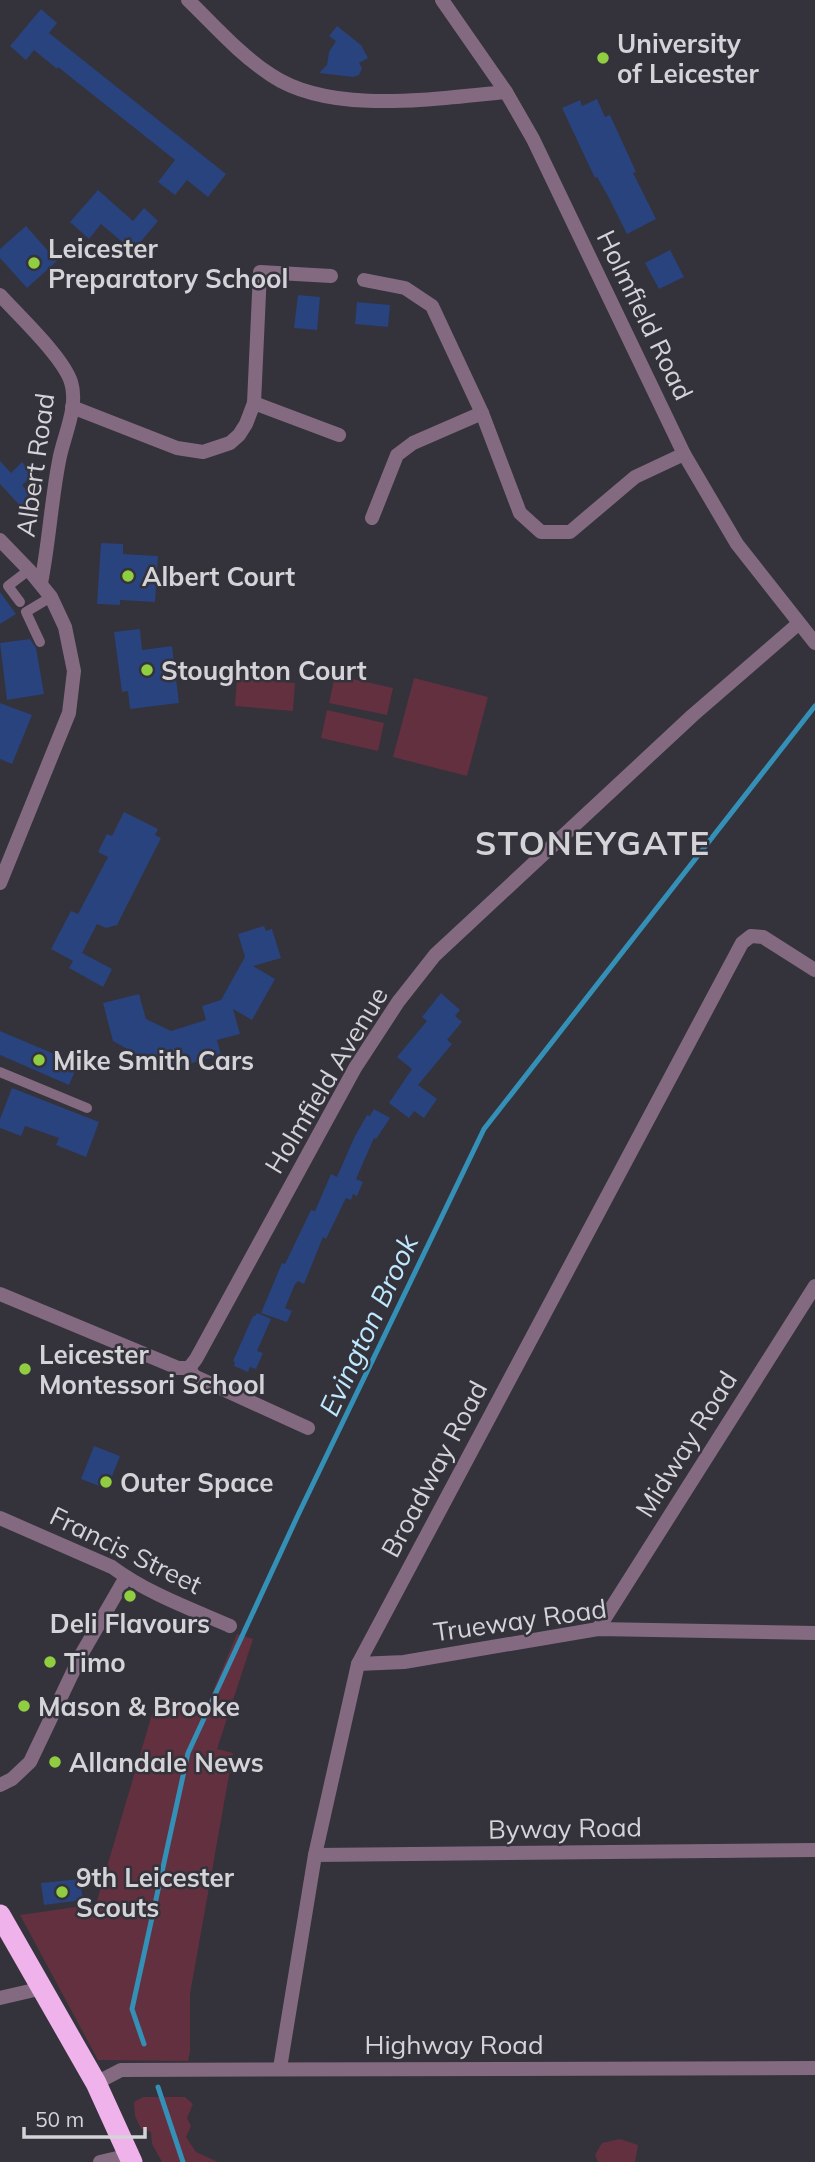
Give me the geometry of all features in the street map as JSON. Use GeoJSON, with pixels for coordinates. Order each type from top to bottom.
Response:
{"type":"FeatureCollection","features":[{"type":"Feature","properties":{"kind":"highway"},"geometry":{"type":"LineString","coordinates":[[0,1915],[96,2083],[131,2159]]}},
{"type":"Feature","properties":{"kind":"street"},"geometry":{"type":"LineString","coordinates":[[188,0],[271,76],[300,91],[378,102],[506,92]]}},
{"type":"Feature","properties":{"kind":"street","name":"Holmfield Road"},"geometry":{"type":"LineString","coordinates":[[442,0],[506,92],[533,139],[684,454],[737,544],[815,643]]}},
{"type":"Feature","properties":{"kind":"street"},"geometry":{"type":"LineString","coordinates":[[72,407],[177,448],[203,452],[229,443],[239,435],[246,424],[254,403],[260,272],[331,276]]}},
{"type":"Feature","properties":{"kind":"street"},"geometry":{"type":"LineString","coordinates":[[364,280],[405,288],[432,306],[482,413],[520,513],[541,532],[570,532],[635,477],[684,454]]}},
{"type":"Feature","properties":{"kind":"street","name":"Albert Road"},"geometry":{"type":"LineString","coordinates":[[0,295],[64,366],[73,391],[72,407],[58,463],[48,551],[41,583]]}},
{"type":"Feature","properties":{"kind":"street"},"geometry":{"type":"LineString","coordinates":[[254,403],[339,435]]}},
{"type":"Feature","properties":{"kind":"street"},"geometry":{"type":"LineString","coordinates":[[372,518],[397,455],[413,443],[482,413]]}},
{"type":"Feature","properties":{"kind":"street"},"geometry":{"type":"LineString","coordinates":[[0,540],[51,597],[65,627],[74,671],[69,713],[0,883]]}},
{"type":"Feature","properties":{"kind":"street","name":"Holmfield Avenue"},"geometry":{"type":"LineString","coordinates":[[189,1368],[355,1068],[398,1002],[435,955],[693,715],[798,624]]}},
{"type":"Feature","properties":{"kind":"street","name":"Broadway Road"},"geometry":{"type":"LineString","coordinates":[[280,2068],[315,1855],[358,1664],[742,943],[751,936],[763,937],[815,970]]}},
{"type":"Feature","properties":{"kind":"street","name":"Midway Road"},"geometry":{"type":"LineString","coordinates":[[598,1629],[815,1286]]}},
{"type":"Feature","properties":{"kind":"street"},"geometry":{"type":"LineString","coordinates":[[0,1294],[178,1368],[189,1368],[194,1376],[308,1428]]}},
{"type":"Feature","properties":{"kind":"street","name":"Francis Street"},"geometry":{"type":"LineString","coordinates":[[0,1518],[112,1567],[126,1577],[230,1626]]}},
{"type":"Feature","properties":{"kind":"street"},"geometry":{"type":"LineString","coordinates":[[0,1785],[12,1779],[30,1762],[81,1656],[126,1577]]}},
{"type":"Feature","properties":{"kind":"street","name":"Trueway Road"},"geometry":{"type":"LineString","coordinates":[[358,1664],[404,1662],[598,1629],[815,1633]]}},
{"type":"Feature","properties":{"kind":"street","name":"Byway Road"},"geometry":{"type":"LineString","coordinates":[[315,1855],[815,1850]]}},
{"type":"Feature","properties":{"kind":"street"},"geometry":{"type":"LineString","coordinates":[[0,1998],[43,1988]]}},
{"type":"Feature","properties":{"kind":"street","name":"Highway Road"},"geometry":{"type":"LineString","coordinates":[[96,2083],[121,2070],[815,2068]]}},
{"type":"Feature","properties":{"kind":"street"},"geometry":{"type":"LineString","coordinates":[[100,2162],[131,2159]]}},
{"type":"Feature","properties":{"kind":"lane"},"geometry":{"type":"LineString","coordinates":[[20,602],[8,586],[29,570]]}},
{"type":"Feature","properties":{"kind":"lane"},"geometry":{"type":"LineString","coordinates":[[40,642],[26,612],[51,597]]}},
{"type":"Feature","properties":{"kind":"lane"},"geometry":{"type":"LineString","coordinates":[[0,1072],[87,1108]]}},
{"type":"Feature","properties":{"kind":"shaded area"},"geometry":{"type":"Polygon","coordinates":[[[335,675],[393,688],[387,715],[329,703],[335,675]]]}},
{"type":"Feature","properties":{"kind":"shaded area"},"geometry":{"type":"Polygon","coordinates":[[[237,678],[295,683],[293,711],[235,706],[237,678]]]}},
{"type":"Feature","properties":{"kind":"shaded area"},"geometry":{"type":"Polygon","coordinates":[[[414,678],[488,697],[467,776],[393,757],[414,678]]]}},
{"type":"Feature","properties":{"kind":"shaded area"},"geometry":{"type":"Polygon","coordinates":[[[327,710],[384,723],[378,751],[321,738],[327,710]]]}},
{"type":"Feature","properties":{"kind":"shaded area"},"geometry":{"type":"Polygon","coordinates":[[[237,1634],[253,1639],[217,1749],[233,1753],[190,1994],[188,2061],[98,2060],[20,1915],[96,1904],[158,1694],[205,1710],[237,1634]]]}},
{"type":"Feature","properties":{"kind":"shaded area"},"geometry":{"type":"Polygon","coordinates":[[[143,2097],[185,2097],[193,2104],[187,2118],[191,2126],[186,2137],[196,2152],[218,2162],[162,2162],[152,2144],[151,2132],[141,2129],[135,2116],[134,2102],[143,2097]]]}},
{"type":"Feature","properties":{"kind":"shaded area"},"geometry":{"type":"Polygon","coordinates":[[[620,2139],[638,2145],[635,2162],[598,2162],[595,2155],[602,2143],[620,2139]]]}},
{"type":"Feature","properties":{"kind":"building"},"geometry":{"type":"Polygon","coordinates":[[[41,9],[57,23],[49,33],[226,174],[208,197],[187,180],[175,195],[158,182],[175,160],[34,50],[26,60],[10,46],[41,9]]]}},
{"type":"Feature","properties":{"kind":"building"},"geometry":{"type":"Polygon","coordinates":[[[337,26],[361,45],[368,58],[359,63],[362,68],[359,75],[353,77],[319,73],[327,65],[329,52],[336,41],[329,36],[337,26]]]}},
{"type":"Feature","properties":{"kind":"building"},"geometry":{"type":"Polygon","coordinates":[[[597,99],[605,117],[610,115],[636,172],[633,173],[656,219],[627,234],[608,196],[597,177],[595,178],[562,108],[580,100],[582,106],[597,99]]]}},
{"type":"Feature","properties":{"kind":"building"},"geometry":{"type":"Polygon","coordinates":[[[98,190],[133,221],[144,208],[158,221],[133,251],[101,224],[89,239],[70,222],[98,190]]]}},
{"type":"Feature","properties":{"kind":"building"},"geometry":{"type":"Polygon","coordinates":[[[26,226],[57,261],[27,288],[0,258],[0,249],[26,226]]]}},
{"type":"Feature","properties":{"kind":"building"},"geometry":{"type":"Polygon","coordinates":[[[670,250],[684,277],[659,289],[645,263],[670,250]]]}},
{"type":"Feature","properties":{"kind":"building"},"geometry":{"type":"Polygon","coordinates":[[[298,295],[320,297],[317,330],[294,328],[298,295]]]}},
{"type":"Feature","properties":{"kind":"building"},"geometry":{"type":"Polygon","coordinates":[[[357,302],[390,305],[388,327],[355,324],[357,302]]]}},
{"type":"Feature","properties":{"kind":"building"},"geometry":{"type":"Polygon","coordinates":[[[0,461],[11,473],[22,462],[34,475],[22,485],[35,500],[24,510],[0,484],[0,461]]]}},
{"type":"Feature","properties":{"kind":"building","name":"Albert Court"},"geometry":{"type":"Polygon","coordinates":[[[101,543],[123,544],[123,554],[158,556],[155,602],[120,600],[120,605],[97,604],[101,543]]]}},
{"type":"Feature","properties":{"kind":"building"},"geometry":{"type":"Polygon","coordinates":[[[0,592],[16,614],[0,624],[0,592]]]}},
{"type":"Feature","properties":{"kind":"building","name":"Stoughton Court"},"geometry":{"type":"Polygon","coordinates":[[[140,629],[142,650],[172,646],[179,703],[130,709],[128,691],[122,692],[114,632],[140,629]]]}},
{"type":"Feature","properties":{"kind":"building"},"geometry":{"type":"Polygon","coordinates":[[[30,639],[36,648],[44,694],[7,700],[0,643],[30,639]]]}},
{"type":"Feature","properties":{"kind":"building"},"geometry":{"type":"Polygon","coordinates":[[[0,703],[32,715],[12,764],[0,759],[0,703]]]}},
{"type":"Feature","properties":{"kind":"building"},"geometry":{"type":"Polygon","coordinates":[[[124,812],[158,829],[155,835],[161,838],[117,925],[106,928],[97,924],[82,953],[112,969],[103,987],[69,968],[73,961],[51,949],[71,911],[78,914],[108,857],[98,852],[107,834],[112,836],[124,812]]]}},
{"type":"Feature","properties":{"kind":"building"},"geometry":{"type":"Polygon","coordinates":[[[264,926],[266,931],[272,929],[281,958],[253,966],[275,979],[252,1020],[233,1009],[240,1034],[217,1040],[221,1055],[174,1068],[155,1057],[152,1063],[113,1041],[103,1003],[139,994],[146,1019],[171,1031],[206,1020],[202,1006],[221,1000],[245,957],[238,934],[264,926]]]}},
{"type":"Feature","properties":{"kind":"building"},"geometry":{"type":"Polygon","coordinates":[[[441,993],[460,1010],[455,1016],[462,1022],[447,1040],[452,1044],[418,1085],[437,1099],[424,1118],[414,1111],[409,1118],[389,1103],[412,1069],[397,1057],[427,1021],[422,1017],[441,993]]]}},
{"type":"Feature","properties":{"kind":"building","name":"Mike Smith Cars"},"geometry":{"type":"Polygon","coordinates":[[[0,1031],[78,1064],[69,1085],[0,1055],[0,1031]]]}},
{"type":"Feature","properties":{"kind":"building"},"geometry":{"type":"Polygon","coordinates":[[[12,1088],[99,1122],[86,1157],[56,1145],[59,1138],[25,1126],[21,1136],[0,1128],[0,1119],[12,1088]]]}},
{"type":"Feature","properties":{"kind":"building"},"geometry":{"type":"Polygon","coordinates":[[[374,1109],[390,1118],[376,1139],[374,1138],[356,1179],[363,1182],[357,1196],[353,1194],[351,1200],[346,1198],[326,1239],[323,1237],[304,1284],[298,1281],[295,1284],[285,1308],[292,1311],[287,1322],[261,1313],[282,1263],[285,1264],[311,1210],[315,1211],[331,1174],[337,1177],[354,1138],[367,1115],[370,1116],[374,1109]]]}},
{"type":"Feature","properties":{"kind":"building"},"geometry":{"type":"Polygon","coordinates":[[[257,1313],[271,1319],[257,1351],[263,1353],[256,1369],[250,1367],[248,1372],[234,1366],[233,1361],[253,1316],[257,1313]]]}},
{"type":"Feature","properties":{"kind":"building","name":"Outer Space"},"geometry":{"type":"Polygon","coordinates":[[[94,1446],[120,1456],[107,1489],[81,1479],[94,1446]]]}},
{"type":"Feature","properties":{"kind":"building","name":"9th Leicester Scouts"},"geometry":{"type":"Polygon","coordinates":[[[80,1879],[83,1900],[44,1905],[41,1883],[80,1879]]]}},
{"type":"Feature","properties":{"kind":"waterway","name":"Evington Brook"},"geometry":{"type":"LineString","coordinates":[[144,2044],[132,2009],[188,1753],[298,1515],[484,1129],[815,706]]}},
{"type":"Feature","properties":{"kind":"waterway","name":"Evington Brook"},"geometry":{"type":"LineString","coordinates":[[158,2087],[183,2162]]}},
{"type":"Feature","properties":{"kind":"place","name":"University of Leicester"},"geometry":{"type":"Point","coordinates":[603,58]}},
{"type":"Feature","properties":{"kind":"place","name":"Leicester Preparatory School"},"geometry":{"type":"Point","coordinates":[34,263]}},
{"type":"Feature","properties":{"kind":"place","name":"Albert Court"},"geometry":{"type":"Point","coordinates":[128,576]}},
{"type":"Feature","properties":{"kind":"place","name":"Stoughton Court"},"geometry":{"type":"Point","coordinates":[147,670]}},
{"type":"Feature","properties":{"kind":"place","name":"Mike Smith Cars"},"geometry":{"type":"Point","coordinates":[39,1060]}},
{"type":"Feature","properties":{"kind":"place","name":"Leicester Montessori School"},"geometry":{"type":"Point","coordinates":[25,1369]}},
{"type":"Feature","properties":{"kind":"place","name":"Outer Space"},"geometry":{"type":"Point","coordinates":[106,1482]}},
{"type":"Feature","properties":{"kind":"place","name":"Deli Flavours"},"geometry":{"type":"Point","coordinates":[130,1596]}},
{"type":"Feature","properties":{"kind":"place","name":"Timo"},"geometry":{"type":"Point","coordinates":[50,1662]}},
{"type":"Feature","properties":{"kind":"place","name":"Mason & Brooke"},"geometry":{"type":"Point","coordinates":[24,1706]}},
{"type":"Feature","properties":{"kind":"place","name":"Allandale News"},"geometry":{"type":"Point","coordinates":[55,1762]}},
{"type":"Feature","properties":{"kind":"place","name":"9th Leicester Scouts"},"geometry":{"type":"Point","coordinates":[62,1892]}},
{"type":"Feature","properties":{"kind":"district","name":"STONEYGATE"},"geometry":{"type":"Point","coordinates":[593,842]}}]}
